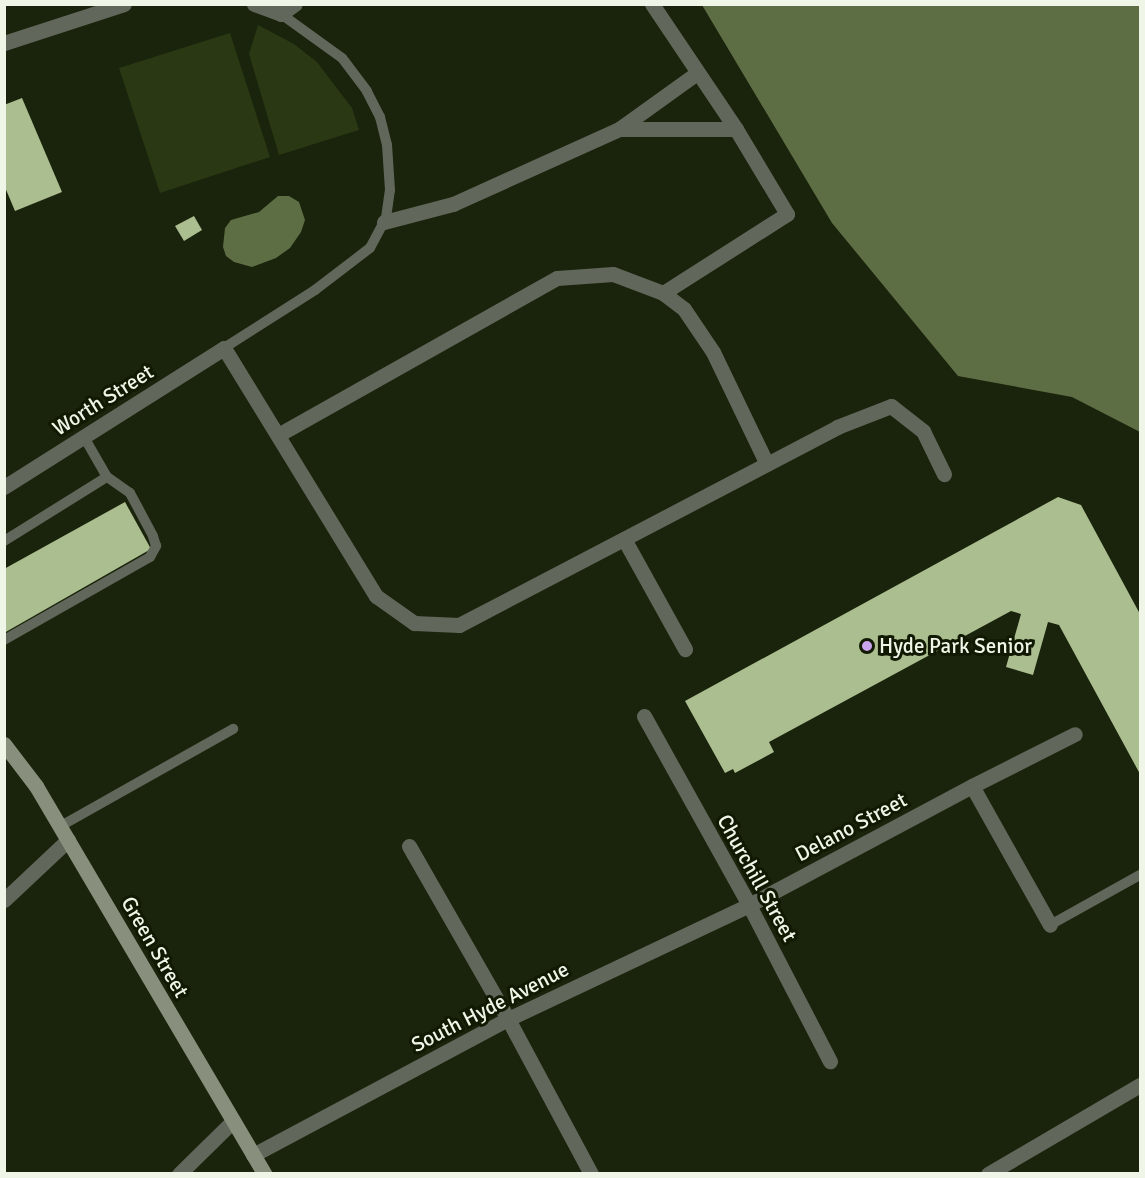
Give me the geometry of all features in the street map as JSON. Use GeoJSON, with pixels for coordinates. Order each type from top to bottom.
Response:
{"type":"FeatureCollection","features":[{"type":"Feature","properties":{"kind":"street"},"geometry":{"type":"LineString","coordinates":[[4,43],[124,4]]}},
{"type":"Feature","properties":{"kind":"street"},"geometry":{"type":"LineString","coordinates":[[254,4],[281,14],[295,4]]}},
{"type":"Feature","properties":{"kind":"street"},"geometry":{"type":"LineString","coordinates":[[652,4],[736,129],[787,214],[663,293]]}},
{"type":"Feature","properties":{"kind":"street"},"geometry":{"type":"LineString","coordinates":[[384,222],[453,204],[619,129],[697,73]]}},
{"type":"Feature","properties":{"kind":"street"},"geometry":{"type":"LineString","coordinates":[[619,129],[736,129]]}},
{"type":"Feature","properties":{"kind":"street"},"geometry":{"type":"LineString","coordinates":[[278,435],[557,278],[613,274],[663,293],[684,309],[713,352],[767,464]]}},
{"type":"Feature","properties":{"kind":"street"},"geometry":{"type":"LineString","coordinates":[[224,348],[376,596],[414,623],[459,625],[837,427],[891,406],[923,431],[945,474]]}},
{"type":"Feature","properties":{"kind":"street","name":"Worth Street"},"geometry":{"type":"LineString","coordinates":[[4,487],[224,348]]}},
{"type":"Feature","properties":{"kind":"street"},"geometry":{"type":"LineString","coordinates":[[624,539],[685,649]]}},
{"type":"Feature","properties":{"kind":"street","name":"Churchill Street"},"geometry":{"type":"LineString","coordinates":[[644,716],[749,905],[830,1061]]}},
{"type":"Feature","properties":{"kind":"street","name":"Delano Street"},"geometry":{"type":"LineString","coordinates":[[749,905],[1075,734]]}},
{"type":"Feature","properties":{"kind":"street","name":"Green Street"},"geometry":{"type":"LineString","coordinates":[[4,744],[36,786],[265,1173]]}},
{"type":"Feature","properties":{"kind":"street"},"geometry":{"type":"LineString","coordinates":[[972,786],[1050,925]]}},
{"type":"Feature","properties":{"kind":"street"},"geometry":{"type":"LineString","coordinates":[[4,900],[68,840]]}},
{"type":"Feature","properties":{"kind":"street"},"geometry":{"type":"LineString","coordinates":[[409,846],[508,1019],[591,1173]]}},
{"type":"Feature","properties":{"kind":"street","name":"South Hyde Avenue"},"geometry":{"type":"LineString","coordinates":[[253,1155],[508,1019],[749,905]]}},
{"type":"Feature","properties":{"kind":"street"},"geometry":{"type":"LineString","coordinates":[[988,1173],[1140,1085]]}},
{"type":"Feature","properties":{"kind":"street"},"geometry":{"type":"LineString","coordinates":[[179,1173],[233,1121]]}},
{"type":"Feature","properties":{"kind":"lane"},"geometry":{"type":"LineString","coordinates":[[224,348],[315,290],[370,248],[384,222],[390,190],[387,144],[380,117],[368,91],[342,58],[281,14]]}},
{"type":"Feature","properties":{"kind":"lane"},"geometry":{"type":"LineString","coordinates":[[4,640],[150,557],[156,546],[130,494],[107,477],[84,437]]}},
{"type":"Feature","properties":{"kind":"lane"},"geometry":{"type":"LineString","coordinates":[[4,540],[107,477]]}},
{"type":"Feature","properties":{"kind":"lane"},"geometry":{"type":"LineString","coordinates":[[59,827],[233,729]]}},
{"type":"Feature","properties":{"kind":"lane"},"geometry":{"type":"LineString","coordinates":[[1050,925],[1140,875]]}},
{"type":"Feature","properties":{"kind":"shaded area"},"geometry":{"type":"Polygon","coordinates":[[[702,5],[1140,5],[1140,432],[1072,397],[958,376],[832,223],[702,5]]]}},
{"type":"Feature","properties":{"kind":"shaded area"},"geometry":{"type":"Polygon","coordinates":[[[258,25],[294,44],[317,62],[352,108],[359,130],[279,155],[249,54],[258,25]]]}},
{"type":"Feature","properties":{"kind":"shaded area"},"geometry":{"type":"Polygon","coordinates":[[[230,33],[270,157],[160,193],[119,68],[230,33]]]}},
{"type":"Feature","properties":{"kind":"shaded area"},"geometry":{"type":"Polygon","coordinates":[[[278,196],[289,196],[299,202],[305,220],[301,232],[290,248],[276,258],[252,267],[234,262],[226,256],[223,247],[225,228],[231,220],[259,212],[278,196]]]}},
{"type":"Feature","properties":{"kind":"building"},"geometry":{"type":"Polygon","coordinates":[[[22,98],[62,192],[15,211],[4,185],[4,105],[22,98]]]}},
{"type":"Feature","properties":{"kind":"building"},"geometry":{"type":"Polygon","coordinates":[[[194,216],[202,230],[184,241],[175,226],[194,216]]]}},
{"type":"Feature","properties":{"kind":"building","name":"Hyde Park Senior"},"geometry":{"type":"Polygon","coordinates":[[[1058,497],[1081,505],[1140,614],[1140,774],[1059,625],[1048,622],[1033,675],[1006,667],[1021,614],[1011,611],[769,742],[774,752],[735,773],[733,769],[725,773],[685,701],[1058,497]]]}},
{"type":"Feature","properties":{"kind":"building"},"geometry":{"type":"Polygon","coordinates":[[[125,502],[151,549],[4,633],[4,569],[125,502]]]}},
{"type":"Feature","properties":{"kind":"place","name":"Hyde Park Senior"},"geometry":{"type":"Point","coordinates":[867,646]}}]}
